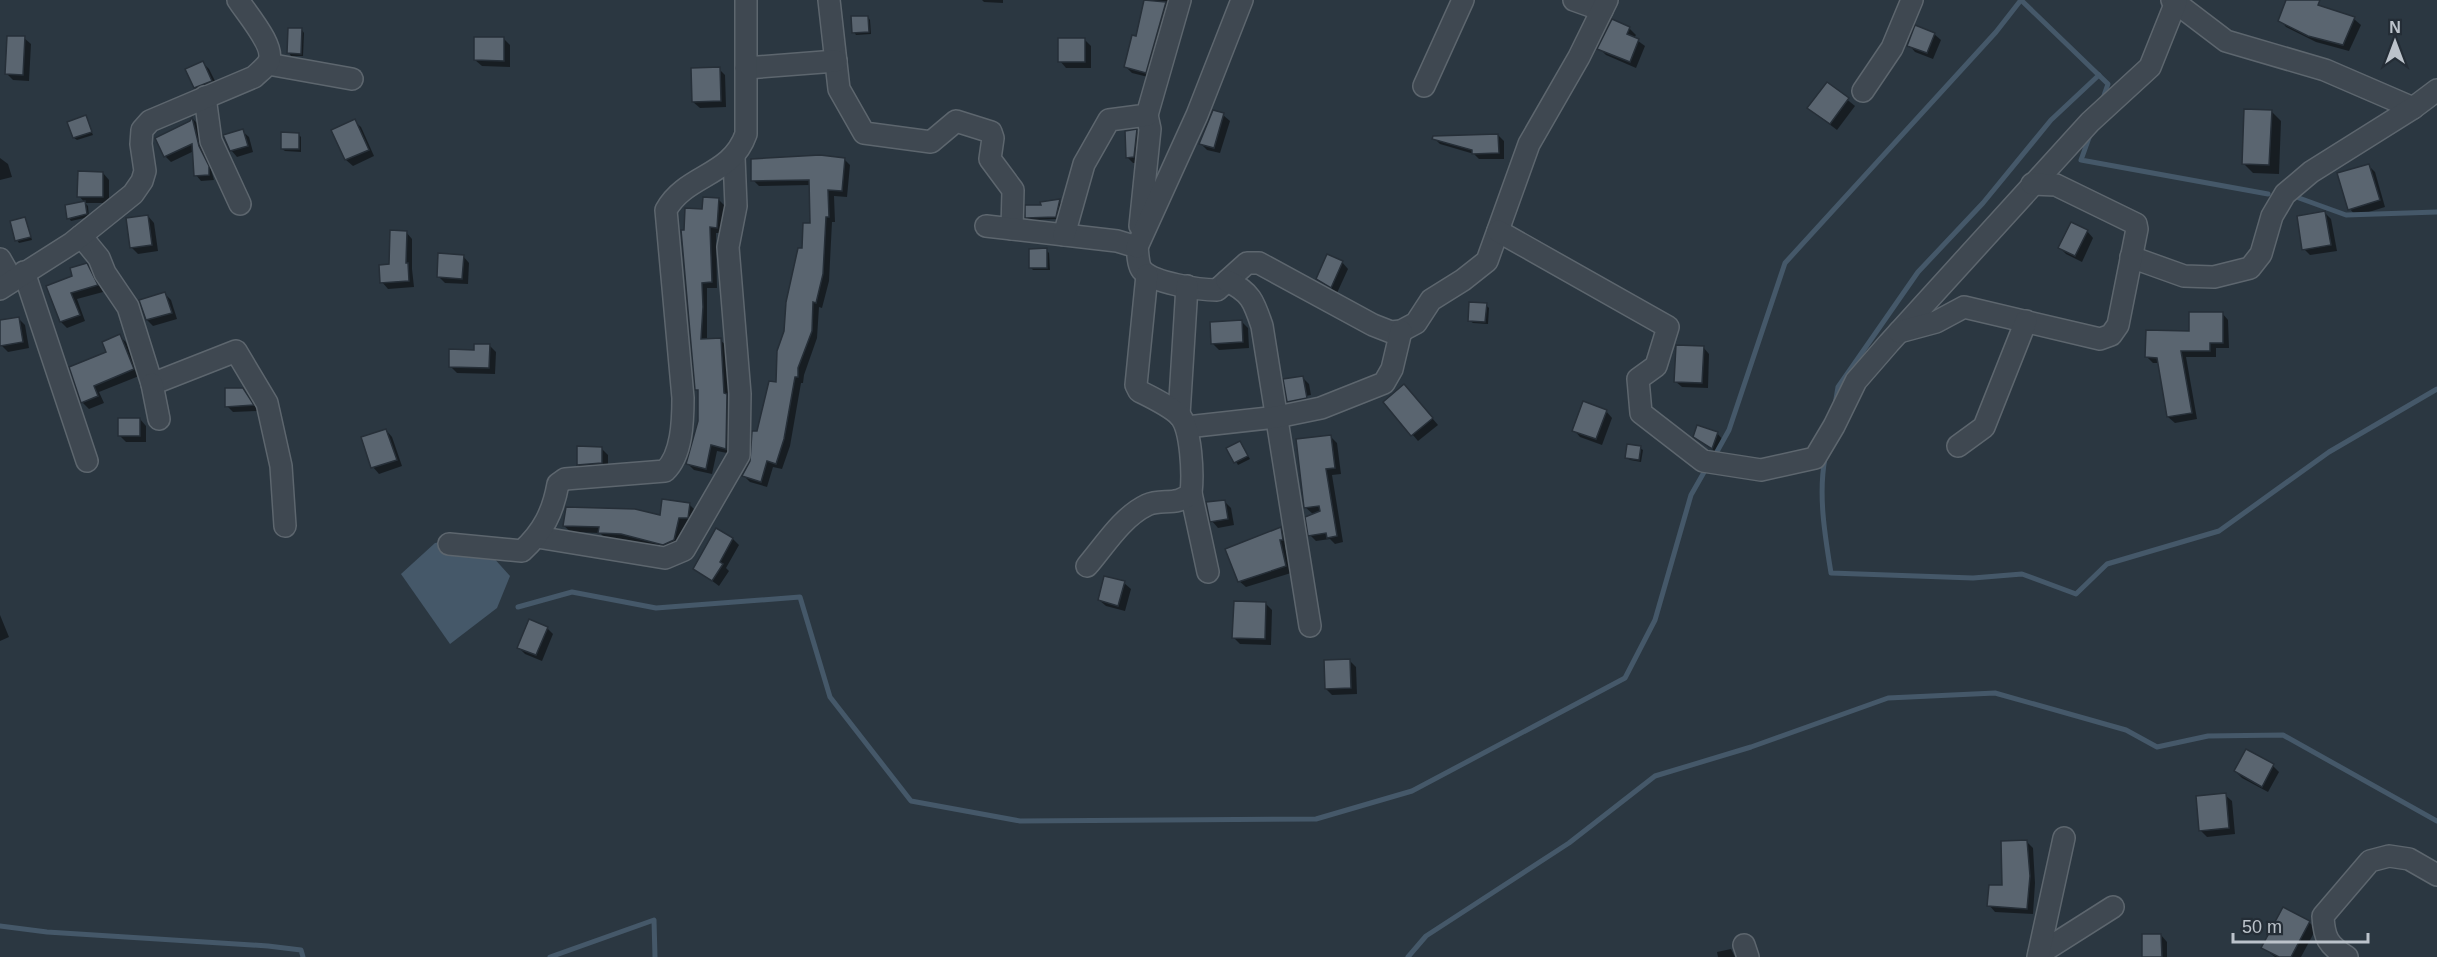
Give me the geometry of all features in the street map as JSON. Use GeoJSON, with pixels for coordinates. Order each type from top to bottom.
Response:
{"type":"FeatureCollection","features":[{"type":"Feature","properties":{"kind":"street"},"geometry":{"type":"LineString","coordinates":[[12,280],[81,236],[133,194],[142,181],[145,171],[141,144],[142,130],[150,121],[254,77],[267,64],[270,55],[268,45],[238,0]]}},
{"type":"Feature","properties":{"kind":"street"},"geometry":{"type":"LineString","coordinates":[[449,544],[522,551],[537,537],[554,507],[558,484],[565,479],[665,471],[673,463],[683,414],[683,398],[665,222],[666,210],[673,196],[734,157],[746,134],[746,0]]}},
{"type":"Feature","properties":{"kind":"street"},"geometry":{"type":"LineString","coordinates":[[829,0],[839,89],[864,133],[931,142],[956,121],[991,132],[993,138],[990,159],[1013,190],[1012,229]]}},
{"type":"Feature","properties":{"kind":"street"},"geometry":{"type":"LineString","coordinates":[[1180,0],[1148,115],[1150,129],[1148,158],[1137,247],[1140,268],[1148,275],[1202,290],[1217,290],[1247,263],[1258,263],[1373,325],[1391,332],[1401,331],[1416,323],[1431,300],[1463,280],[1487,261],[1529,144],[1579,57],[1604,5],[1574,0]]}},
{"type":"Feature","properties":{"kind":"street"},"geometry":{"type":"LineString","coordinates":[[1137,247],[1197,115],[1242,0]]}},
{"type":"Feature","properties":{"kind":"street"},"geometry":{"type":"LineString","coordinates":[[1424,86],[1463,0]]}},
{"type":"Feature","properties":{"kind":"street"},"geometry":{"type":"LineString","coordinates":[[1863,91],[1892,48],[1912,0]]}},
{"type":"Feature","properties":{"kind":"street"},"geometry":{"type":"LineString","coordinates":[[1498,231],[1668,327],[1656,366],[1638,379],[1641,413],[1702,461],[1761,470],[1815,458],[1856,381],[2090,122],[2150,67],[2174,1],[2226,40],[2325,70],[2413,108]]}},
{"type":"Feature","properties":{"kind":"street"},"geometry":{"type":"LineString","coordinates":[[746,68],[836,61]]}},
{"type":"Feature","properties":{"kind":"street"},"geometry":{"type":"LineString","coordinates":[[267,64],[352,79]]}},
{"type":"Feature","properties":{"kind":"street"},"geometry":{"type":"LineString","coordinates":[[2131,257],[2184,276],[2214,278],[2250,268],[2261,254],[2272,216],[2285,194],[2311,172],[2413,108],[2437,90]]}},
{"type":"Feature","properties":{"kind":"street"},"geometry":{"type":"LineString","coordinates":[[205,97],[211,141],[240,204]]}},
{"type":"Feature","properties":{"kind":"street"},"geometry":{"type":"LineString","coordinates":[[1064,236],[1084,164],[1109,120],[1148,115]]}},
{"type":"Feature","properties":{"kind":"street"},"geometry":{"type":"LineString","coordinates":[[537,537],[665,558],[684,550],[739,455],[740,394],[728,247],[736,206],[734,157]]}},
{"type":"Feature","properties":{"kind":"street"},"geometry":{"type":"LineString","coordinates":[[1899,332],[1936,322],[1964,307],[2100,339],[2111,335],[2118,325],[2137,229],[2133,221],[2056,185],[2032,184]]}},
{"type":"Feature","properties":{"kind":"street"},"geometry":{"type":"LineString","coordinates":[[986,226],[1117,242],[1137,247]]}},
{"type":"Feature","properties":{"kind":"street"},"geometry":{"type":"LineString","coordinates":[[81,236],[99,258],[105,273],[128,307],[152,384],[159,419]]}},
{"type":"Feature","properties":{"kind":"street"},"geometry":{"type":"LineString","coordinates":[[0,259],[12,280],[87,461]]}},
{"type":"Feature","properties":{"kind":"street"},"geometry":{"type":"LineString","coordinates":[[1148,275],[1136,385],[1139,391],[1183,421],[1277,417],[1321,408],[1384,382],[1392,369],[1401,331]]}},
{"type":"Feature","properties":{"kind":"street"},"geometry":{"type":"LineString","coordinates":[[1227,281],[1242,288],[1254,302],[1262,326],[1310,626]]}},
{"type":"Feature","properties":{"kind":"street"},"geometry":{"type":"LineString","coordinates":[[1187,286],[1183,421],[1192,479],[1191,493],[1208,572]]}},
{"type":"Feature","properties":{"kind":"street"},"geometry":{"type":"LineString","coordinates":[[1958,446],[1984,428],[2026,321]]}},
{"type":"Feature","properties":{"kind":"street"},"geometry":{"type":"LineString","coordinates":[[152,384],[236,351],[267,403],[280,466],[285,526]]}},
{"type":"Feature","properties":{"kind":"street"},"geometry":{"type":"LineString","coordinates":[[1087,566],[1128,518],[1148,504],[1184,500],[1191,493]]}},
{"type":"Feature","properties":{"kind":"street"},"geometry":{"type":"LineString","coordinates":[[2038,955],[2064,838]]}},
{"type":"Feature","properties":{"kind":"street"},"geometry":{"type":"LineString","coordinates":[[2347,957],[2332,948],[2323,932],[2323,916],[2370,861],[2389,856],[2409,859],[2437,875]]}},
{"type":"Feature","properties":{"kind":"street"},"geometry":{"type":"LineString","coordinates":[[2038,955],[2113,907]]}},
{"type":"Feature","properties":{"kind":"water"},"geometry":{"type":"Polygon","coordinates":[[[473,535],[510,576],[497,608],[450,644],[401,574],[435,543],[473,535]]]}},
{"type":"Feature","properties":{"kind":"building"},"geometry":{"type":"Polygon","coordinates":[[[1144,0],[1166,2],[1146,73],[1124,67],[1132,35],[1136,36],[1144,0]]]}},
{"type":"Feature","properties":{"kind":"building"},"geometry":{"type":"Polygon","coordinates":[[[2286,0],[2320,0],[2318,5],[2355,17],[2343,45],[2308,36],[2278,21],[2286,0]]]}},
{"type":"Feature","properties":{"kind":"building"},"geometry":{"type":"Polygon","coordinates":[[[851,16],[868,16],[869,32],[852,33],[851,16]]]}},
{"type":"Feature","properties":{"kind":"building"},"geometry":{"type":"Polygon","coordinates":[[[1612,19],[1630,27],[1627,34],[1639,39],[1630,62],[1597,49],[1612,19]]]}},
{"type":"Feature","properties":{"kind":"building"},"geometry":{"type":"Polygon","coordinates":[[[1915,25],[1935,33],[1927,53],[1907,46],[1915,25]]]}},
{"type":"Feature","properties":{"kind":"building"},"geometry":{"type":"Polygon","coordinates":[[[288,28],[302,28],[301,54],[287,53],[288,28]]]}},
{"type":"Feature","properties":{"kind":"building"},"geometry":{"type":"Polygon","coordinates":[[[7,36],[25,36],[23,75],[5,74],[7,36]]]}},
{"type":"Feature","properties":{"kind":"building"},"geometry":{"type":"Polygon","coordinates":[[[474,37],[504,37],[504,61],[474,60],[474,37]]]}},
{"type":"Feature","properties":{"kind":"building"},"geometry":{"type":"Polygon","coordinates":[[[1058,38],[1085,38],[1085,62],[1058,62],[1058,38]]]}},
{"type":"Feature","properties":{"kind":"building"},"geometry":{"type":"Polygon","coordinates":[[[203,61],[212,81],[194,88],[185,69],[203,61]]]}},
{"type":"Feature","properties":{"kind":"building"},"geometry":{"type":"Polygon","coordinates":[[[720,67],[721,101],[692,102],[691,68],[720,67]]]}},
{"type":"Feature","properties":{"kind":"building"},"geometry":{"type":"Polygon","coordinates":[[[1827,82],[1849,98],[1830,124],[1807,108],[1827,82]]]}},
{"type":"Feature","properties":{"kind":"building"},"geometry":{"type":"Polygon","coordinates":[[[2244,109],[2272,110],[2269,165],[2242,164],[2244,109]]]}},
{"type":"Feature","properties":{"kind":"building"},"geometry":{"type":"Polygon","coordinates":[[[1213,110],[1224,113],[1214,148],[1199,144],[1213,110]]]}},
{"type":"Feature","properties":{"kind":"building"},"geometry":{"type":"Polygon","coordinates":[[[86,115],[92,132],[73,138],[67,122],[86,115]]]}},
{"type":"Feature","properties":{"kind":"building"},"geometry":{"type":"Polygon","coordinates":[[[192,117],[199,146],[209,166],[209,175],[194,176],[192,144],[164,157],[155,138],[190,121],[192,117]]]}},
{"type":"Feature","properties":{"kind":"building"},"geometry":{"type":"Polygon","coordinates":[[[355,119],[369,150],[345,160],[331,130],[355,119]]]}},
{"type":"Feature","properties":{"kind":"building"},"geometry":{"type":"Polygon","coordinates":[[[243,129],[248,146],[230,151],[223,135],[243,129]]]}},
{"type":"Feature","properties":{"kind":"building"},"geometry":{"type":"Polygon","coordinates":[[[1137,129],[1134,157],[1126,158],[1125,131],[1137,129]]]}},
{"type":"Feature","properties":{"kind":"building"},"geometry":{"type":"Polygon","coordinates":[[[281,132],[299,133],[299,149],[281,149],[281,132]]]}},
{"type":"Feature","properties":{"kind":"building"},"geometry":{"type":"Polygon","coordinates":[[[1498,134],[1499,153],[1472,154],[1472,150],[1432,139],[1433,136],[1498,134]]]}},
{"type":"Feature","properties":{"kind":"building"},"geometry":{"type":"Polygon","coordinates":[[[820,155],[845,158],[842,191],[828,190],[829,217],[826,217],[823,274],[816,303],[813,302],[812,331],[798,368],[798,377],[795,377],[784,439],[776,464],[767,461],[761,482],[742,476],[750,461],[752,431],[757,431],[769,381],[776,382],[777,351],[784,331],[786,302],[798,248],[802,248],[803,223],[810,223],[809,180],[751,181],[751,159],[820,155]]]}},
{"type":"Feature","properties":{"kind":"building"},"geometry":{"type":"Polygon","coordinates":[[[2369,164],[2380,200],[2348,210],[2337,173],[2369,164]]]}},
{"type":"Feature","properties":{"kind":"building"},"geometry":{"type":"Polygon","coordinates":[[[78,171],[103,172],[103,197],[77,197],[78,171]]]}},
{"type":"Feature","properties":{"kind":"building"},"geometry":{"type":"Polygon","coordinates":[[[703,197],[719,198],[717,228],[710,227],[712,282],[702,283],[701,339],[721,338],[724,393],[727,394],[726,449],[711,445],[706,469],[686,464],[698,421],[698,390],[695,390],[681,230],[684,230],[685,208],[702,209],[703,197]]]}},
{"type":"Feature","properties":{"kind":"building"},"geometry":{"type":"Polygon","coordinates":[[[1060,199],[1056,217],[1025,218],[1025,205],[1041,205],[1040,202],[1060,199]]]}},
{"type":"Feature","properties":{"kind":"building"},"geometry":{"type":"Polygon","coordinates":[[[85,201],[87,214],[67,219],[65,205],[85,201]]]}},
{"type":"Feature","properties":{"kind":"building"},"geometry":{"type":"Polygon","coordinates":[[[2325,211],[2331,245],[2302,250],[2297,216],[2325,211]]]}},
{"type":"Feature","properties":{"kind":"building"},"geometry":{"type":"Polygon","coordinates":[[[148,215],[152,245],[130,248],[126,218],[148,215]]]}},
{"type":"Feature","properties":{"kind":"building"},"geometry":{"type":"Polygon","coordinates":[[[25,217],[31,237],[15,241],[10,221],[25,217]]]}},
{"type":"Feature","properties":{"kind":"building"},"geometry":{"type":"Polygon","coordinates":[[[2071,222],[2088,230],[2075,256],[2058,248],[2071,222]]]}},
{"type":"Feature","properties":{"kind":"building"},"geometry":{"type":"Polygon","coordinates":[[[390,230],[407,231],[406,263],[408,263],[409,281],[380,283],[379,265],[389,264],[390,230]]]}},
{"type":"Feature","properties":{"kind":"building"},"geometry":{"type":"Polygon","coordinates":[[[1047,248],[1047,268],[1029,268],[1029,249],[1047,248]]]}},
{"type":"Feature","properties":{"kind":"building"},"geometry":{"type":"Polygon","coordinates":[[[438,253],[464,255],[462,279],[437,277],[438,253]]]}},
{"type":"Feature","properties":{"kind":"building"},"geometry":{"type":"Polygon","coordinates":[[[1327,254],[1343,261],[1331,288],[1316,279],[1327,254]]]}},
{"type":"Feature","properties":{"kind":"building"},"geometry":{"type":"Polygon","coordinates":[[[87,263],[98,285],[71,293],[80,315],[60,322],[46,286],[72,276],[70,268],[87,263]]]}},
{"type":"Feature","properties":{"kind":"building"},"geometry":{"type":"Polygon","coordinates":[[[165,292],[172,313],[146,320],[139,300],[165,292]]]}},
{"type":"Feature","properties":{"kind":"building"},"geometry":{"type":"Polygon","coordinates":[[[1469,302],[1487,303],[1485,322],[1468,321],[1469,302]]]}},
{"type":"Feature","properties":{"kind":"building"},"geometry":{"type":"Polygon","coordinates":[[[2189,312],[2223,312],[2223,343],[2210,343],[2210,351],[2181,351],[2192,413],[2167,417],[2157,358],[2145,357],[2146,330],[2189,331],[2189,312]]]}},
{"type":"Feature","properties":{"kind":"building"},"geometry":{"type":"Polygon","coordinates":[[[19,317],[23,342],[0,346],[0,320],[19,317]]]}},
{"type":"Feature","properties":{"kind":"building"},"geometry":{"type":"Polygon","coordinates":[[[1242,320],[1243,342],[1211,344],[1210,322],[1242,320]]]}},
{"type":"Feature","properties":{"kind":"building"},"geometry":{"type":"Polygon","coordinates":[[[120,334],[134,369],[94,386],[98,396],[81,403],[69,367],[106,352],[102,342],[120,334]]]}},
{"type":"Feature","properties":{"kind":"building"},"geometry":{"type":"Polygon","coordinates":[[[474,344],[490,344],[489,368],[449,367],[449,349],[474,350],[474,344]]]}},
{"type":"Feature","properties":{"kind":"building"},"geometry":{"type":"Polygon","coordinates":[[[1676,345],[1704,346],[1702,383],[1674,382],[1676,345]]]}},
{"type":"Feature","properties":{"kind":"building"},"geometry":{"type":"Polygon","coordinates":[[[1303,376],[1307,398],[1287,402],[1283,379],[1303,376]]]}},
{"type":"Feature","properties":{"kind":"building"},"geometry":{"type":"Polygon","coordinates":[[[1404,384],[1433,418],[1411,436],[1383,402],[1404,384]]]}},
{"type":"Feature","properties":{"kind":"building"},"geometry":{"type":"Polygon","coordinates":[[[225,388],[243,388],[254,405],[225,407],[225,388]]]}},
{"type":"Feature","properties":{"kind":"building"},"geometry":{"type":"Polygon","coordinates":[[[1583,401],[1607,410],[1596,439],[1572,431],[1583,401]]]}},
{"type":"Feature","properties":{"kind":"building"},"geometry":{"type":"Polygon","coordinates":[[[118,418],[140,418],[140,436],[118,436],[118,418]]]}},
{"type":"Feature","properties":{"kind":"building"},"geometry":{"type":"Polygon","coordinates":[[[1697,425],[1718,432],[1712,449],[1693,437],[1697,425]]]}},
{"type":"Feature","properties":{"kind":"building"},"geometry":{"type":"Polygon","coordinates":[[[386,429],[397,460],[371,468],[361,437],[386,429]]]}},
{"type":"Feature","properties":{"kind":"building"},"geometry":{"type":"Polygon","coordinates":[[[1331,435],[1335,468],[1326,469],[1337,536],[1327,538],[1326,533],[1308,536],[1305,517],[1320,511],[1319,506],[1304,508],[1296,439],[1331,435]]]}},
{"type":"Feature","properties":{"kind":"building"},"geometry":{"type":"Polygon","coordinates":[[[1240,441],[1248,456],[1234,463],[1226,448],[1240,441]]]}},
{"type":"Feature","properties":{"kind":"building"},"geometry":{"type":"Polygon","coordinates":[[[1627,444],[1641,446],[1639,460],[1625,458],[1627,444]]]}},
{"type":"Feature","properties":{"kind":"building"},"geometry":{"type":"Polygon","coordinates":[[[577,446],[602,447],[602,463],[577,465],[577,446]]]}},
{"type":"Feature","properties":{"kind":"building"},"geometry":{"type":"Polygon","coordinates":[[[662,499],[690,503],[688,518],[679,518],[674,540],[663,545],[621,534],[598,533],[599,527],[563,526],[566,507],[635,509],[660,515],[662,499]]]}},
{"type":"Feature","properties":{"kind":"building"},"geometry":{"type":"Polygon","coordinates":[[[1225,500],[1228,519],[1210,522],[1206,502],[1225,500]]]}},
{"type":"Feature","properties":{"kind":"building"},"geometry":{"type":"Polygon","coordinates":[[[1281,527],[1283,540],[1280,540],[1286,566],[1238,582],[1225,549],[1281,527]]]}},
{"type":"Feature","properties":{"kind":"building"},"geometry":{"type":"Polygon","coordinates":[[[716,528],[733,538],[720,562],[723,564],[712,581],[693,569],[716,528]]]}},
{"type":"Feature","properties":{"kind":"building"},"geometry":{"type":"Polygon","coordinates":[[[1104,576],[1125,581],[1118,606],[1098,600],[1104,576]]]}},
{"type":"Feature","properties":{"kind":"building"},"geometry":{"type":"Polygon","coordinates":[[[1234,601],[1266,602],[1265,639],[1232,638],[1234,601]]]}},
{"type":"Feature","properties":{"kind":"building"},"geometry":{"type":"Polygon","coordinates":[[[529,619],[548,627],[536,655],[517,648],[529,619]]]}},
{"type":"Feature","properties":{"kind":"building"},"geometry":{"type":"Polygon","coordinates":[[[1350,659],[1351,688],[1325,689],[1324,660],[1350,659]]]}},
{"type":"Feature","properties":{"kind":"building"},"geometry":{"type":"Polygon","coordinates":[[[2246,749],[2274,764],[2262,787],[2234,771],[2246,749]]]}},
{"type":"Feature","properties":{"kind":"building"},"geometry":{"type":"Polygon","coordinates":[[[2226,793],[2229,828],[2199,831],[2196,796],[2226,793]]]}},
{"type":"Feature","properties":{"kind":"building"},"geometry":{"type":"Polygon","coordinates":[[[2027,840],[2030,876],[2027,909],[1987,906],[1989,885],[2002,885],[2001,841],[2027,840]]]}},
{"type":"Feature","properties":{"kind":"building"},"geometry":{"type":"Polygon","coordinates":[[[2283,907],[2310,921],[2291,957],[2279,957],[2261,948],[2283,907]]]}},
{"type":"Feature","properties":{"kind":"building"},"geometry":{"type":"Polygon","coordinates":[[[2142,934],[2161,934],[2162,957],[2142,957],[2142,934]]]}},
{"type":"Feature","properties":{"kind":"waterway"},"geometry":{"type":"LineString","coordinates":[[1714,457],[1729,430],[1785,263],[1996,32],[2021,0],[2108,84],[2102,101]]}},
{"type":"Feature","properties":{"kind":"waterway"},"geometry":{"type":"LineString","coordinates":[[1835,405],[1838,387],[1918,272],[1983,203],[2051,120],[2099,75]]}},
{"type":"Feature","properties":{"kind":"waterway"},"geometry":{"type":"LineString","coordinates":[[2090,135],[2081,160],[2268,194]]}},
{"type":"Feature","properties":{"kind":"waterway"},"geometry":{"type":"LineString","coordinates":[[2299,198],[2346,215],[2437,212]]}},
{"type":"Feature","properties":{"kind":"waterway"},"geometry":{"type":"LineString","coordinates":[[1825,458],[1822,501],[1831,573],[1973,578],[2022,574],[2076,594],[2107,564],[2219,531],[2329,452],[2437,389]]}},
{"type":"Feature","properties":{"kind":"waterway"},"geometry":{"type":"LineString","coordinates":[[518,607],[572,592],[656,608],[800,597],[830,697],[911,801],[1020,821],[1316,819],[1412,791],[1625,678],[1655,620],[1691,495],[1707,467]]}},
{"type":"Feature","properties":{"kind":"waterway"},"geometry":{"type":"LineString","coordinates":[[1408,957],[1426,936],[1569,843],[1655,776],[1751,747],[1888,698],[1995,693],[2126,730],[2157,747],[2208,736],[2283,735],[2437,821]]}},
{"type":"Feature","properties":{"kind":"waterway"},"geometry":{"type":"LineString","coordinates":[[550,957],[654,920],[655,957]]}},
{"type":"Feature","properties":{"kind":"waterway"},"geometry":{"type":"LineString","coordinates":[[0,926],[47,932],[268,946],[301,950],[303,957]]}}]}
